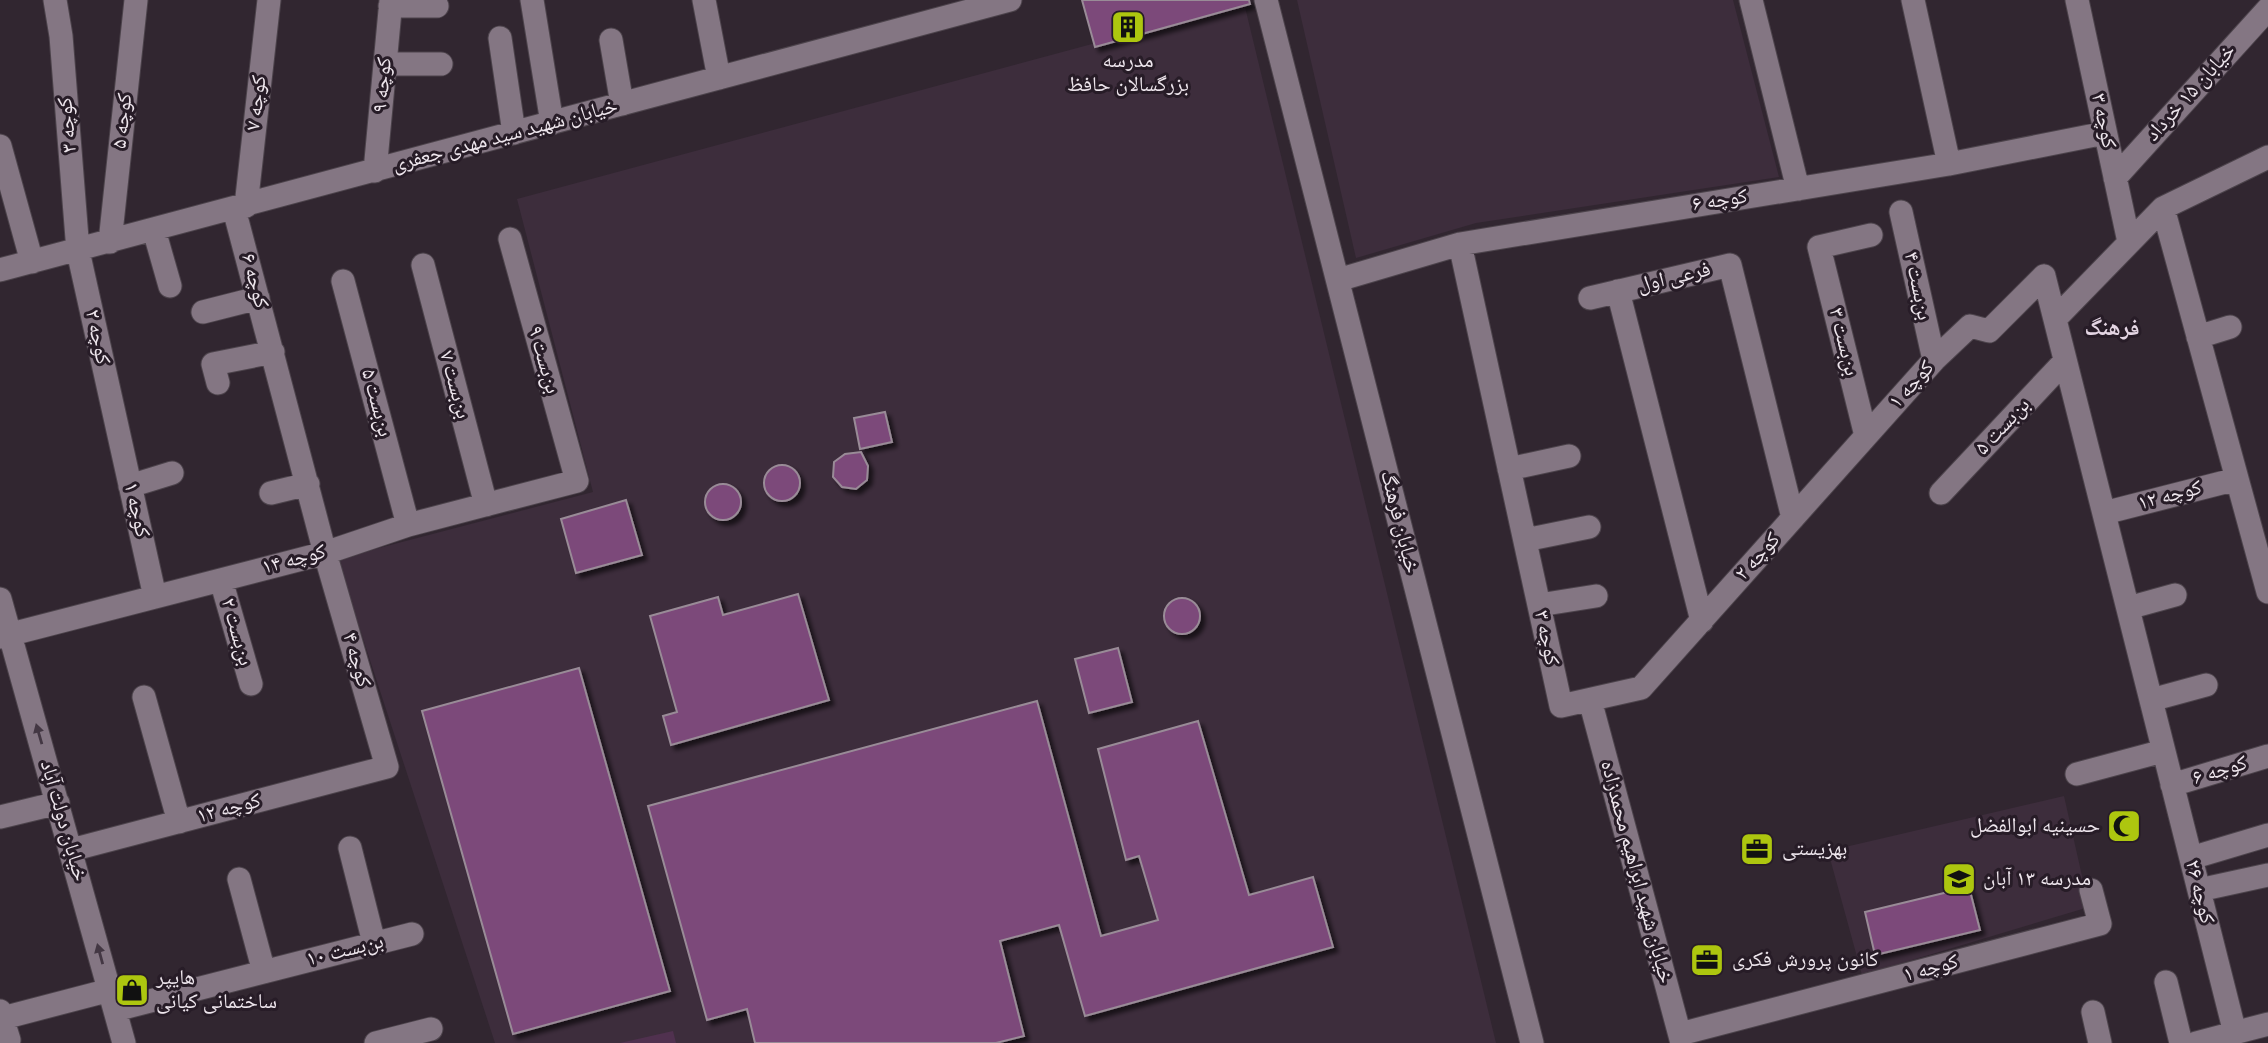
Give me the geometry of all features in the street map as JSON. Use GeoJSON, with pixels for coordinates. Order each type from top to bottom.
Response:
{"type":"FeatureCollection","features":[{"type":"Feature","properties":{"kind":"street","name":"کوچه ۳"},"geometry":{"type":"LineString","coordinates":[[55,0],[61,36],[78,251]]}},
{"type":"Feature","properties":{"kind":"street","name":"کوچه ۵"},"geometry":{"type":"LineString","coordinates":[[110,242],[136,0]]}},
{"type":"Feature","properties":{"kind":"street","name":"کوچه ۷"},"geometry":{"type":"LineString","coordinates":[[240,207],[269,0]]}},
{"type":"Feature","properties":{"kind":"street"},"geometry":{"type":"LineString","coordinates":[[532,0],[552,123]]}},
{"type":"Feature","properties":{"kind":"street"},"geometry":{"type":"LineString","coordinates":[[704,0],[719,78]]}},
{"type":"Feature","properties":{"kind":"street","name":"خیابان شهید سید مهدی جعفری"},"geometry":{"type":"LineString","coordinates":[[0,270],[514,134],[979,4],[1010,0]]}},
{"type":"Feature","properties":{"kind":"street","name":"خیابان فرهنگ"},"geometry":{"type":"LineString","coordinates":[[1266,0],[1532,1043]]}},
{"type":"Feature","properties":{"kind":"street"},"geometry":{"type":"LineString","coordinates":[[1913,0],[1950,164]]}},
{"type":"Feature","properties":{"kind":"street","name":"کوچه ۳"},"geometry":{"type":"LineString","coordinates":[[2077,0],[2129,242]]}},
{"type":"Feature","properties":{"kind":"street"},"geometry":{"type":"LineString","coordinates":[[390,3],[437,6]]}},
{"type":"Feature","properties":{"kind":"street","name":"کوچه ۹"},"geometry":{"type":"LineString","coordinates":[[375,171],[390,3]]}},
{"type":"Feature","properties":{"kind":"street","name":"خیابان ۱۵ خرداد"},"geometry":{"type":"LineString","coordinates":[[2115,178],[2268,9]]}},
{"type":"Feature","properties":{"kind":"street"},"geometry":{"type":"LineString","coordinates":[[1753,11],[1798,189]]}},
{"type":"Feature","properties":{"kind":"street"},"geometry":{"type":"LineString","coordinates":[[500,38],[514,134]]}},
{"type":"Feature","properties":{"kind":"street"},"geometry":{"type":"LineString","coordinates":[[611,40],[622,104]]}},
{"type":"Feature","properties":{"kind":"street"},"geometry":{"type":"LineString","coordinates":[[385,64],[441,64]]}},
{"type":"Feature","properties":{"kind":"street","name":"کوچه ۶"},"geometry":{"type":"LineString","coordinates":[[1338,281],[1460,244],[1950,164],[2105,133]]}},
{"type":"Feature","properties":{"kind":"street"},"geometry":{"type":"LineString","coordinates":[[0,146],[32,262]]}},
{"type":"Feature","properties":{"kind":"street"},"geometry":{"type":"LineString","coordinates":[[2077,774],[2163,751],[2055,319],[2164,208],[2268,159]]}},
{"type":"Feature","properties":{"kind":"street","name":"کوچه ۶"},"geometry":{"type":"LineString","coordinates":[[240,207],[258,298],[273,352]]}},
{"type":"Feature","properties":{"kind":"street"},"geometry":{"type":"LineString","coordinates":[[2164,208],[2268,592]]}},
{"type":"Feature","properties":{"kind":"street","name":"بن‌بست ۴"},"geometry":{"type":"LineString","coordinates":[[1901,212],[1934,360]]}},
{"type":"Feature","properties":{"kind":"street"},"geometry":{"type":"LineString","coordinates":[[154,230],[170,286]]}},
{"type":"Feature","properties":{"kind":"street","name":"بن‌بست ۳"},"geometry":{"type":"LineString","coordinates":[[1866,436],[1819,247],[1871,235]]}},
{"type":"Feature","properties":{"kind":"street","name":"بن‌بست ۹"},"geometry":{"type":"LineString","coordinates":[[510,239],[577,481]]}},
{"type":"Feature","properties":{"kind":"street"},"geometry":{"type":"LineString","coordinates":[[1460,244],[1525,540],[1589,527]]}},
{"type":"Feature","properties":{"kind":"street","name":"کوچه ۲"},"geometry":{"type":"LineString","coordinates":[[78,251],[117,424]]}},
{"type":"Feature","properties":{"kind":"street","name":"بن‌بست ۷"},"geometry":{"type":"LineString","coordinates":[[423,265],[486,505]]}},
{"type":"Feature","properties":{"kind":"street","name":"کوچه ۲"},"geometry":{"type":"LineString","coordinates":[[1590,700],[1642,688],[1793,518],[1730,265]]}},
{"type":"Feature","properties":{"kind":"street","name":"فرعی اول"},"geometry":{"type":"LineString","coordinates":[[1590,298],[1730,265]]}},
{"type":"Feature","properties":{"kind":"street","name":"کوچه ۱"},"geometry":{"type":"LineString","coordinates":[[1793,518],[1934,360],[1970,326],[1989,331],[2044,276],[2055,319]]}},
{"type":"Feature","properties":{"kind":"street","name":"بن‌بست ۵"},"geometry":{"type":"LineString","coordinates":[[343,281],[408,525]]}},
{"type":"Feature","properties":{"kind":"street"},"geometry":{"type":"LineString","coordinates":[[1618,291],[1702,621]]}},
{"type":"Feature","properties":{"kind":"street"},"geometry":{"type":"LineString","coordinates":[[203,312],[258,298]]}},
{"type":"Feature","properties":{"kind":"street"},"geometry":{"type":"LineString","coordinates":[[2198,337],[2230,327]]}},
{"type":"Feature","properties":{"kind":"street"},"geometry":{"type":"LineString","coordinates":[[218,383],[213,364],[273,352],[325,553]]}},
{"type":"Feature","properties":{"kind":"street","name":"بن‌بست ۵"},"geometry":{"type":"LineString","coordinates":[[1941,493],[2066,361]]}},
{"type":"Feature","properties":{"kind":"street","name":"کوچه ۱"},"geometry":{"type":"LineString","coordinates":[[117,424],[155,597]]}},
{"type":"Feature","properties":{"kind":"street"},"geometry":{"type":"LineString","coordinates":[[1509,469],[1569,456]]}},
{"type":"Feature","properties":{"kind":"street"},"geometry":{"type":"LineString","coordinates":[[130,486],[172,473]]}},
{"type":"Feature","properties":{"kind":"street","name":"کوچه ۱۲"},"geometry":{"type":"LineString","coordinates":[[2104,513],[2237,479]]}},
{"type":"Feature","properties":{"kind":"street","name":"کوچه ۱۴"},"geometry":{"type":"LineString","coordinates":[[5,636],[325,553],[408,525],[577,481]]}},
{"type":"Feature","properties":{"kind":"street"},"geometry":{"type":"LineString","coordinates":[[271,493],[308,484]]}},
{"type":"Feature","properties":{"kind":"street","name":"کوچه ۳"},"geometry":{"type":"LineString","coordinates":[[1525,540],[1561,706],[1590,700]]}},
{"type":"Feature","properties":{"kind":"street","name":"کوچه ۴"},"geometry":{"type":"LineString","coordinates":[[325,553],[387,767]]}},
{"type":"Feature","properties":{"kind":"street","name":"بن‌بست ۲"},"geometry":{"type":"LineString","coordinates":[[221,580],[251,684]]}},
{"type":"Feature","properties":{"kind":"street"},"geometry":{"type":"LineString","coordinates":[[2128,608],[2175,595]]}},
{"type":"Feature","properties":{"kind":"street"},"geometry":{"type":"LineString","coordinates":[[1539,605],[1596,596]]}},
{"type":"Feature","properties":{"kind":"street","name":"خیابان دولت آباد"},"geometry":{"type":"LineString","coordinates":[[0,599],[5,636],[58,803],[124,1043]]}},
{"type":"Feature","properties":{"kind":"street"},"geometry":{"type":"LineString","coordinates":[[2151,700],[2206,685]]}},
{"type":"Feature","properties":{"kind":"street"},"geometry":{"type":"LineString","coordinates":[[144,697],[179,822]]}},
{"type":"Feature","properties":{"kind":"street","name":"خیابان شهید ابراهیم محمدزاده"},"geometry":{"type":"LineString","coordinates":[[1590,700],[1681,1039]]}},
{"type":"Feature","properties":{"kind":"street","name":"کوچه ۲۶"},"geometry":{"type":"LineString","coordinates":[[2163,751],[2240,1036]]}},
{"type":"Feature","properties":{"kind":"street","name":"کوچه ۶"},"geometry":{"type":"LineString","coordinates":[[2172,785],[2268,756]]}},
{"type":"Feature","properties":{"kind":"street","name":"کوچه ۱۲"},"geometry":{"type":"LineString","coordinates":[[71,850],[387,767]]}},
{"type":"Feature","properties":{"kind":"street"},"geometry":{"type":"LineString","coordinates":[[0,817],[58,803]]}},
{"type":"Feature","properties":{"kind":"street"},"geometry":{"type":"LineString","coordinates":[[2191,858],[2268,835]]}},
{"type":"Feature","properties":{"kind":"street"},"geometry":{"type":"LineString","coordinates":[[350,848],[374,943]]}},
{"type":"Feature","properties":{"kind":"street"},"geometry":{"type":"LineString","coordinates":[[2199,890],[2268,874]]}},
{"type":"Feature","properties":{"kind":"street"},"geometry":{"type":"LineString","coordinates":[[239,879],[264,972]]}},
{"type":"Feature","properties":{"kind":"street","name":"کوچه ۱"},"geometry":{"type":"LineString","coordinates":[[1681,1039],[2100,924],[2091,890]]}},
{"type":"Feature","properties":{"kind":"street","name":"بن‌بست ۱۰"},"geometry":{"type":"LineString","coordinates":[[2,1014],[113,1000],[264,972],[412,933]]}},
{"type":"Feature","properties":{"kind":"street"},"geometry":{"type":"LineString","coordinates":[[2166,982],[2181,1043]]}},
{"type":"Feature","properties":{"kind":"street"},"geometry":{"type":"LineString","coordinates":[[2093,1012],[2100,1043]]}},
{"type":"Feature","properties":{"kind":"street"},"geometry":{"type":"LineString","coordinates":[[2,1014],[9,1040],[2,1043]]}},
{"type":"Feature","properties":{"kind":"street"},"geometry":{"type":"LineString","coordinates":[[2196,1043],[2240,1036],[2268,1024]]}},
{"type":"Feature","properties":{"kind":"street"},"geometry":{"type":"LineString","coordinates":[[376,1043],[431,1029]]}},
{"type":"Feature","properties":{"kind":"shaded area"},"geometry":{"type":"Polygon","coordinates":[[[1297,0],[1733,0],[1779,177],[1476,223],[1356,258],[1297,0]]]}},
{"type":"Feature","properties":{"kind":"shaded area"},"geometry":{"type":"Polygon","coordinates":[[[1244,3],[1496,1043],[495,1043],[337,559],[593,492],[517,199],[1244,3]]]}},
{"type":"Feature","properties":{"kind":"shaded area","name":"مدرسه ۱۳ آبان"},"geometry":{"type":"Polygon","coordinates":[[[2064,796],[2089,907],[1862,975],[1828,851],[2064,796]]]}},
{"type":"Feature","properties":{"kind":"shaded area"},"geometry":{"type":"Polygon","coordinates":[[[673,1031],[676,1043],[620,1043],[673,1031]]]}},
{"type":"Feature","properties":{"kind":"building","name":"مدرسه بزرگسالان حافظ"},"geometry":{"type":"Polygon","coordinates":[[[1082,0],[1249,0],[1250,4],[1095,47],[1082,0]]]}},
{"type":"Feature","properties":{"kind":"building"},"geometry":{"type":"Polygon","coordinates":[[[885,412],[892,442],[860,449],[854,418],[885,412]]]}},
{"type":"Feature","properties":{"kind":"building"},"geometry":{"type":"Polygon","coordinates":[[[861,452],[868,466],[867,480],[856,489],[842,487],[833,477],[834,462],[845,454],[861,452]]]}},
{"type":"Feature","properties":{"kind":"building"},"geometry":{"type":"Polygon","coordinates":[[[782,465],[795,470],[800,483],[795,496],[782,501],[769,496],[764,483],[769,470],[782,465]]]}},
{"type":"Feature","properties":{"kind":"building"},"geometry":{"type":"Polygon","coordinates":[[[723,484],[736,489],[741,502],[736,515],[723,520],[710,515],[705,502],[710,489],[723,484]]]}},
{"type":"Feature","properties":{"kind":"building"},"geometry":{"type":"Polygon","coordinates":[[[626,500],[642,555],[576,573],[561,519],[626,500]]]}},
{"type":"Feature","properties":{"kind":"building"},"geometry":{"type":"Polygon","coordinates":[[[798,594],[829,700],[671,745],[663,716],[677,712],[650,616],[718,597],[723,615],[798,594]]]}},
{"type":"Feature","properties":{"kind":"building"},"geometry":{"type":"Polygon","coordinates":[[[1182,598],[1195,603],[1200,616],[1195,629],[1182,634],[1169,629],[1164,616],[1169,603],[1182,598]]]}},
{"type":"Feature","properties":{"kind":"building"},"geometry":{"type":"Polygon","coordinates":[[[1118,648],[1132,702],[1089,713],[1075,659],[1118,648]]]}},
{"type":"Feature","properties":{"kind":"building"},"geometry":{"type":"Polygon","coordinates":[[[579,668],[670,991],[513,1034],[422,711],[579,668]]]}},
{"type":"Feature","properties":{"kind":"building"},"geometry":{"type":"Polygon","coordinates":[[[1037,701],[1101,936],[1158,920],[1139,856],[1126,860],[1098,749],[1198,721],[1249,895],[1313,877],[1333,947],[1085,1016],[1059,925],[1000,941],[1024,1036],[996,1043],[755,1043],[747,1009],[707,1020],[648,806],[1037,701]]]}},
{"type":"Feature","properties":{"kind":"building"},"geometry":{"type":"Polygon","coordinates":[[[1969,887],[1980,930],[1875,955],[1865,912],[1969,887]]]}},
{"type":"Feature","properties":{"kind":"place","name":"مدرسه بزرگسالان حافظ"},"geometry":{"type":"Point","coordinates":[1128,27]}},
{"type":"Feature","properties":{"kind":"place","name":"حسینیه ابوالفضل"},"geometry":{"type":"Point","coordinates":[2124,826]}},
{"type":"Feature","properties":{"kind":"place","name":"بهزیستی"},"geometry":{"type":"Point","coordinates":[1757,849]}},
{"type":"Feature","properties":{"kind":"place","name":"مدرسه ۱۳ آبان"},"geometry":{"type":"Point","coordinates":[1959,879]}},
{"type":"Feature","properties":{"kind":"place","name":"کانون پرورش فکری"},"geometry":{"type":"Point","coordinates":[1707,960]}},
{"type":"Feature","properties":{"kind":"place","name":"هایپر ساختمانی کیانی"},"geometry":{"type":"Point","coordinates":[132,990]}},
{"type":"Feature","properties":{"kind":"district","name":"فرهنگ"},"geometry":{"type":"Point","coordinates":[2112,329]}}]}
